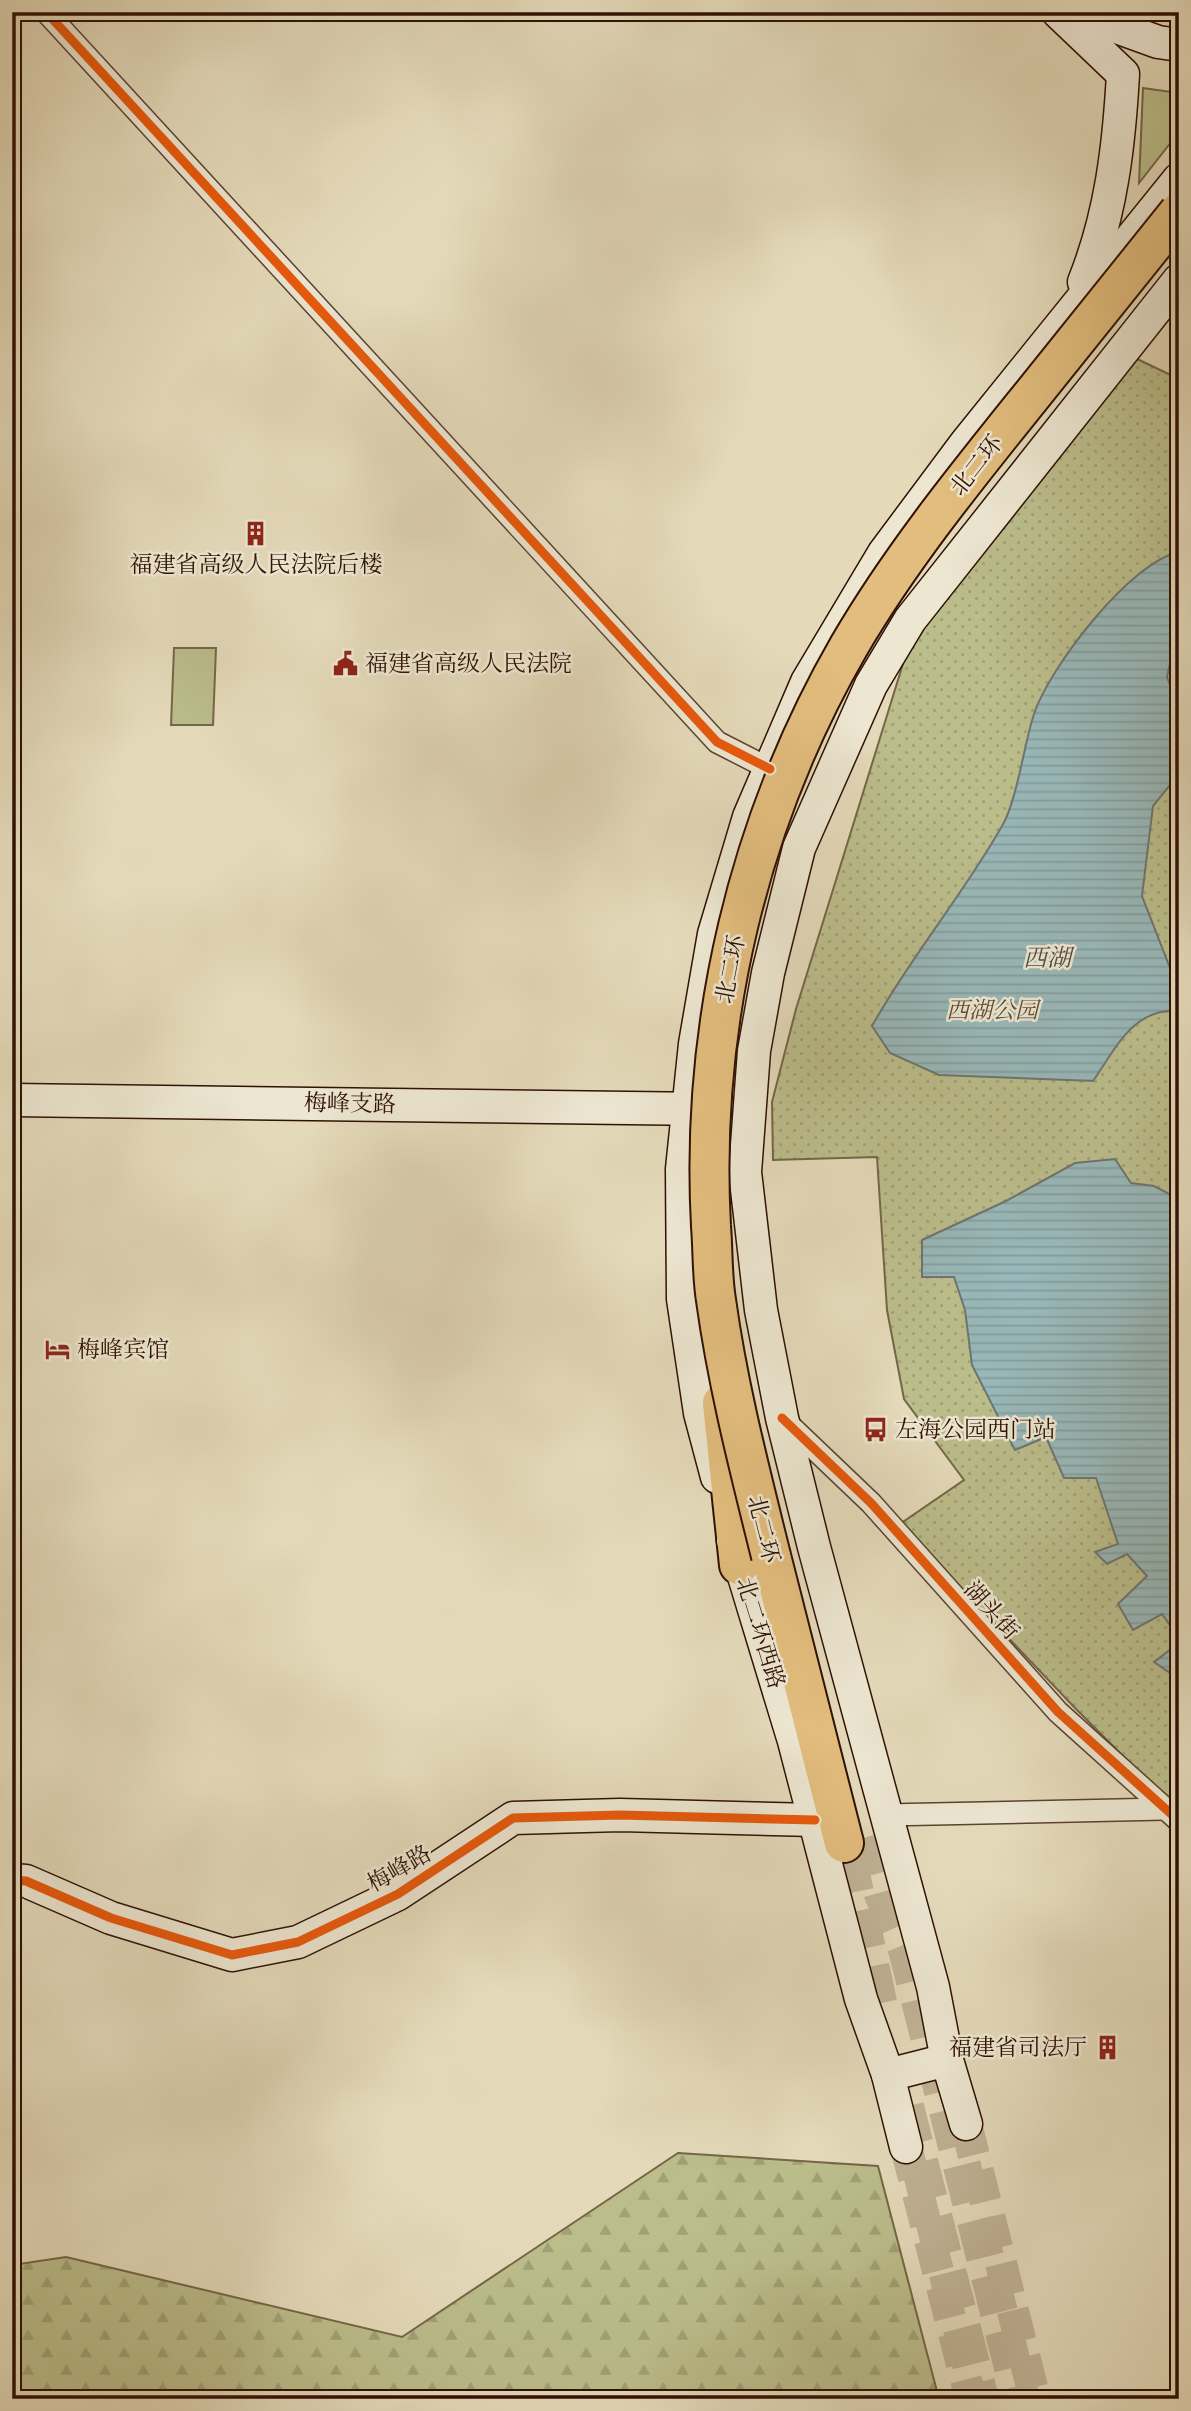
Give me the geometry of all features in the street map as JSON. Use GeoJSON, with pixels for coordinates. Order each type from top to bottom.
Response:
{"type":"FeatureCollection","features":[{"type":"Feature","properties":{"kind":"highway","name":"北二环"},"geometry":{"type":"LineString","coordinates":[[865,1831],[767,1557],[715,1297],[708,1170],[713,1063],[731,951],[764,832],[796,751],[849,647],[902,564],[962,482],[1179,212]]}},
{"type":"Feature","properties":{"kind":"highway","name":"北二环"},"geometry":{"type":"LineString","coordinates":[[767,1557],[758,1408],[737,1296],[730,1171],[738,1059],[752,967],[784,840],[817,761],[869,660],[921,573],[977,496],[1179,247]]}},
{"type":"Feature","properties":{"kind":"highway"},"geometry":{"type":"LineString","coordinates":[[715,1297],[724,1430],[767,1557]]}},
{"type":"Feature","properties":{"kind":"main road"},"geometry":{"type":"LineString","coordinates":[[1058,12],[1123,74],[1120,132],[1105,225],[1072,311]]}},
{"type":"Feature","properties":{"kind":"main road"},"geometry":{"type":"LineString","coordinates":[[1075,12],[1158,42],[1179,45]]}},
{"type":"Feature","properties":{"kind":"main road","name":"北二环西路"},"geometry":{"type":"LineString","coordinates":[[906,2147],[888,2075],[861,1999],[794,1741],[767,1557],[700,1413],[683,1299],[682,1169],[687,1108],[714,934],[749,817],[807,682],[884,553],[1072,311],[1179,179]]}},
{"type":"Feature","properties":{"kind":"main road"},"geometry":{"type":"LineString","coordinates":[[966,2124],[947,2060],[933,1987],[865,1831],[782,1418],[761,1310],[745,1172],[754,1051],[768,973],[799,848],[871,685],[910,620],[1179,280]]}},
{"type":"Feature","properties":{"kind":"main road","name":"梅峰支路"},"geometry":{"type":"LineString","coordinates":[[12,1100],[687,1108]]}},
{"type":"Feature","properties":{"kind":"main road"},"geometry":{"type":"LineString","coordinates":[[687,1108],[748,1111]]}},
{"type":"Feature","properties":{"kind":"main road","name":"梅峰路"},"geometry":{"type":"LineString","coordinates":[[12,1881],[26,1881],[111,1918],[232,1955],[298,1941],[398,1894],[513,1818],[620,1815],[815,1820]]}},
{"type":"Feature","properties":{"kind":"main road"},"geometry":{"type":"LineString","coordinates":[[888,2075],[947,2060]]}},
{"type":"Feature","properties":{"kind":"street"},"geometry":{"type":"LineString","coordinates":[[46,12],[717,742],[770,769]]}},
{"type":"Feature","properties":{"kind":"street","name":"湖头街"},"geometry":{"type":"LineString","coordinates":[[782,1418],[871,1503],[1058,1712],[1171,1815]]}},
{"type":"Feature","properties":{"kind":"street"},"geometry":{"type":"LineString","coordinates":[[865,1831],[1171,1815]]}},
{"type":"Feature","properties":{"kind":"green space"},"geometry":{"type":"Polygon","coordinates":[[[1143,88],[1179,93],[1179,132],[1139,183],[1143,88]]]}},
{"type":"Feature","properties":{"kind":"green space","name":"西湖公园"},"geometry":{"type":"Polygon","coordinates":[[[1133,357],[1179,379],[1179,1812],[1075,1708],[900,1524],[964,1480],[904,1399],[887,1310],[877,1157],[773,1160],[772,1102],[796,1009],[911,638],[1133,357]]]}},
{"type":"Feature","properties":{"kind":"green space"},"geometry":{"type":"Polygon","coordinates":[[[174,648],[216,648],[213,725],[171,725],[174,648]]]}},
{"type":"Feature","properties":{"kind":"green space"},"geometry":{"type":"Polygon","coordinates":[[[678,2153],[878,2166],[939,2399],[12,2399],[12,2265],[66,2257],[402,2337],[678,2153]]]}},
{"type":"Feature","properties":{"kind":"water","name":"西湖"},"geometry":{"type":"Polygon","coordinates":[[[1179,552],[1179,625],[1167,677],[1179,709],[1179,774],[1153,806],[1142,896],[1170,968],[1171,987],[1179,994],[1179,1011],[1163,1012],[1138,1023],[1118,1043],[1093,1081],[939,1075],[890,1053],[872,1026],[1002,826],[1012,802],[1034,714],[1056,671],[1094,620],[1116,596],[1159,560],[1179,552]]]}},
{"type":"Feature","properties":{"kind":"water"},"geometry":{"type":"Polygon","coordinates":[[[1115,1159],[1131,1183],[1154,1186],[1179,1199],[1179,1638],[1162,1614],[1133,1630],[1118,1604],[1147,1576],[1127,1554],[1107,1564],[1095,1552],[1118,1544],[1096,1478],[1064,1478],[1046,1437],[1015,1450],[972,1365],[965,1310],[954,1277],[922,1277],[922,1240],[1006,1201],[1075,1163],[1115,1159]]]}},
{"type":"Feature","properties":{"kind":"water"},"geometry":{"type":"Polygon","coordinates":[[[1179,1643],[1179,1679],[1154,1662],[1179,1643]]]}},
{"type":"Feature","properties":{"kind":"tunnel"},"geometry":{"type":"LineString","coordinates":[[867,1837],[883,1894],[907,1949],[1021,2399]]}},
{"type":"Feature","properties":{"kind":"tunnel"},"geometry":{"type":"LineString","coordinates":[[847,1855],[880,2012]]}},
{"type":"Feature","properties":{"kind":"tunnel"},"geometry":{"type":"LineString","coordinates":[[905,2107],[980,2399]]}},
{"type":"Feature","properties":{"kind":"tunnel"},"geometry":{"type":"LineString","coordinates":[[966,2124],[1035,2399]]}},
{"type":"Feature","properties":{"kind":"tunnel"},"geometry":{"type":"LineString","coordinates":[[906,2147],[971,2399]]}},
{"type":"Feature","properties":{"kind":"cycle path"},"geometry":{"type":"LineString","coordinates":[[46,12],[717,742],[770,769]]}},
{"type":"Feature","properties":{"kind":"cycle path"},"geometry":{"type":"LineString","coordinates":[[782,1418],[871,1503],[1058,1712],[1179,1821]]}},
{"type":"Feature","properties":{"kind":"cycle path"},"geometry":{"type":"LineString","coordinates":[[12,1880],[26,1881],[111,1918],[232,1955],[298,1942],[398,1894],[513,1818],[620,1815],[815,1820]]}},
{"type":"Feature","properties":{"kind":"place","name":"福建省高级人民法院后楼"},"geometry":{"type":"Point","coordinates":[256,534]}},
{"type":"Feature","properties":{"kind":"place","name":"福建省高级人民法院"},"geometry":{"type":"Point","coordinates":[345,663]}},
{"type":"Feature","properties":{"kind":"place","name":"梅峰宾馆"},"geometry":{"type":"Point","coordinates":[57,1349]}},
{"type":"Feature","properties":{"kind":"place","name":"左海公园西门站"},"geometry":{"type":"Point","coordinates":[875,1429]}},
{"type":"Feature","properties":{"kind":"place","name":"福建省司法厅"},"geometry":{"type":"Point","coordinates":[1107,2047]}}]}
